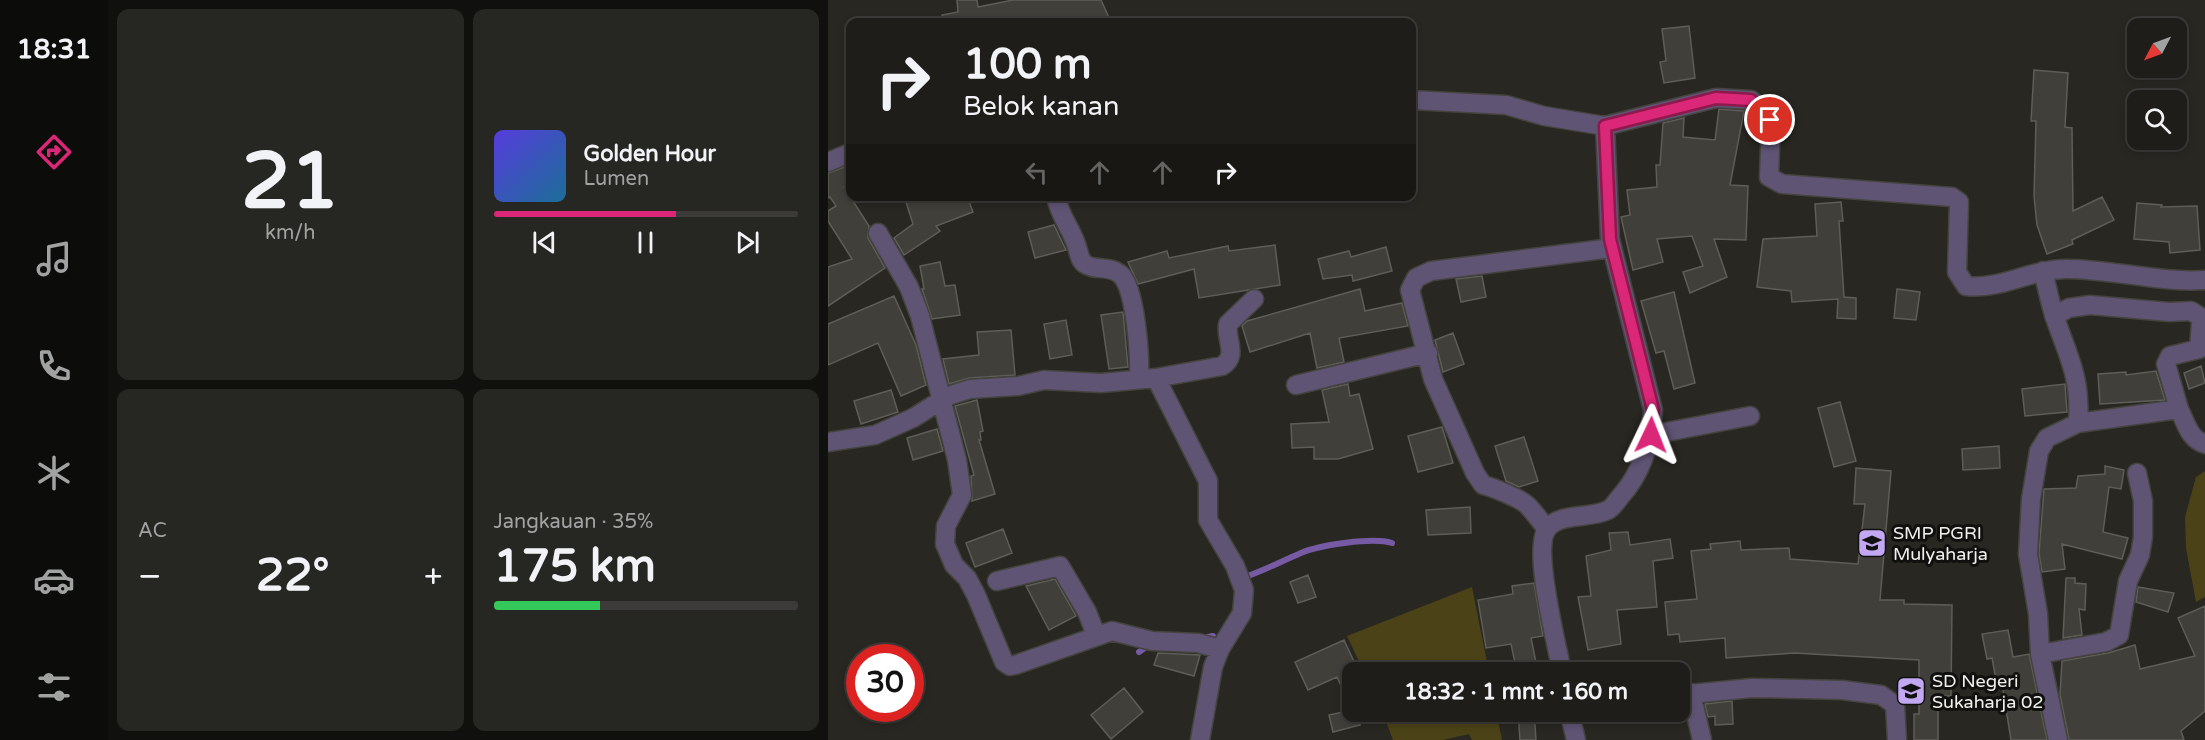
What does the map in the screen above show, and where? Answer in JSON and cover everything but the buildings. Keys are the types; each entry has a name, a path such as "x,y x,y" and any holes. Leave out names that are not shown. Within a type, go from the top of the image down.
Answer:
{"street":[{"path":"1416,100 1506,105 1544,116 1605,126 1716,98 1751,100 1770,120 1769,177 1782,184 1952,197 1959,202 1957,272 1966,286 2004,284 2043,271 2065,269 2108,270 2186,281 2205,280"},
{"path":"1560,662 1541,549 1547,529 1559,521 1609,510 1629,488 1640,469 1651,435 1653,410 1612,248 1605,126"},
{"path":"828,162 846,155"},
{"path":"1057,201 1059,212 1073,231 1082,262 1087,266 1114,270 1125,280 1140,360 1147,378 1208,481 1207,509 1211,529 1242,579 1244,601 1242,613 1220,649 1213,667 1200,740"},
{"path":"878,233 909,287 920,316 962,490 958,506 946,526 945,544 954,564 967,578 976,595 1004,662 1010,666 1016,665 1112,631 1152,641 1198,644 1220,649"},
{"path":"1547,529 1526,503 1506,495 1497,487 1483,485 1458,439 1434,379 1410,290 1416,278 1431,271 1612,248"},
{"path":"2043,271 2054,316 2076,373 2078,423"},
{"path":"828,442 875,435 913,418 942,400 970,389 1018,386 1044,380 1101,383 1225,365 1231,354 1228,324 1254,298"},
{"path":"2054,316 2069,308 2090,305 2141,311 2191,311 2196,314 2201,322 2200,348 2193,353 2170,356 2166,364 2179,409 2190,433 2196,441 2205,444"},
{"path":"1296,385 1428,353"},
{"path":"2058,740 2040,654 2038,614 2028,554 2031,499 2039,451 2047,438 2078,423 2179,409"},
{"path":"1651,435 1750,416"},
{"path":"2040,654 2106,642 2119,635 2128,581 2140,555 2144,537 2143,501 2137,473"},
{"path":"997,581 1060,566 1087,612 1096,635"},
{"path":"1690,694 1752,688 1842,690 1881,694 1894,705 1897,740"},
{"path":"1690,708 1702,740"},
{"path":"1572,722 1576,740"}],"shaded area":[{"path":"2205,471 2205,597 2196,602 2186,548 2185,517 2196,477"},
{"path":"1472,587 1487,662 1359,662 1347,636"},
{"path":"1386,722 1498,722 1502,740 1472,740 1469,734 1443,740 1393,740"}],"waterway":[{"path":"1245,577 1320,547 1360,541 1392,543"},
{"path":"1202,638 1213,636"},
{"path":"1139,652 1150,644"}],"place":[{"name":"SMP PGRI Mulyaharja","path":"1872,543"},
{"name":"SD Negeri Sukaharja 02","path":"1911,691"}],"route":[{"path":"1651,435 1653,410 1645,371 1610,239 1605,126 1716,98 1751,100 1770,120"}]}
